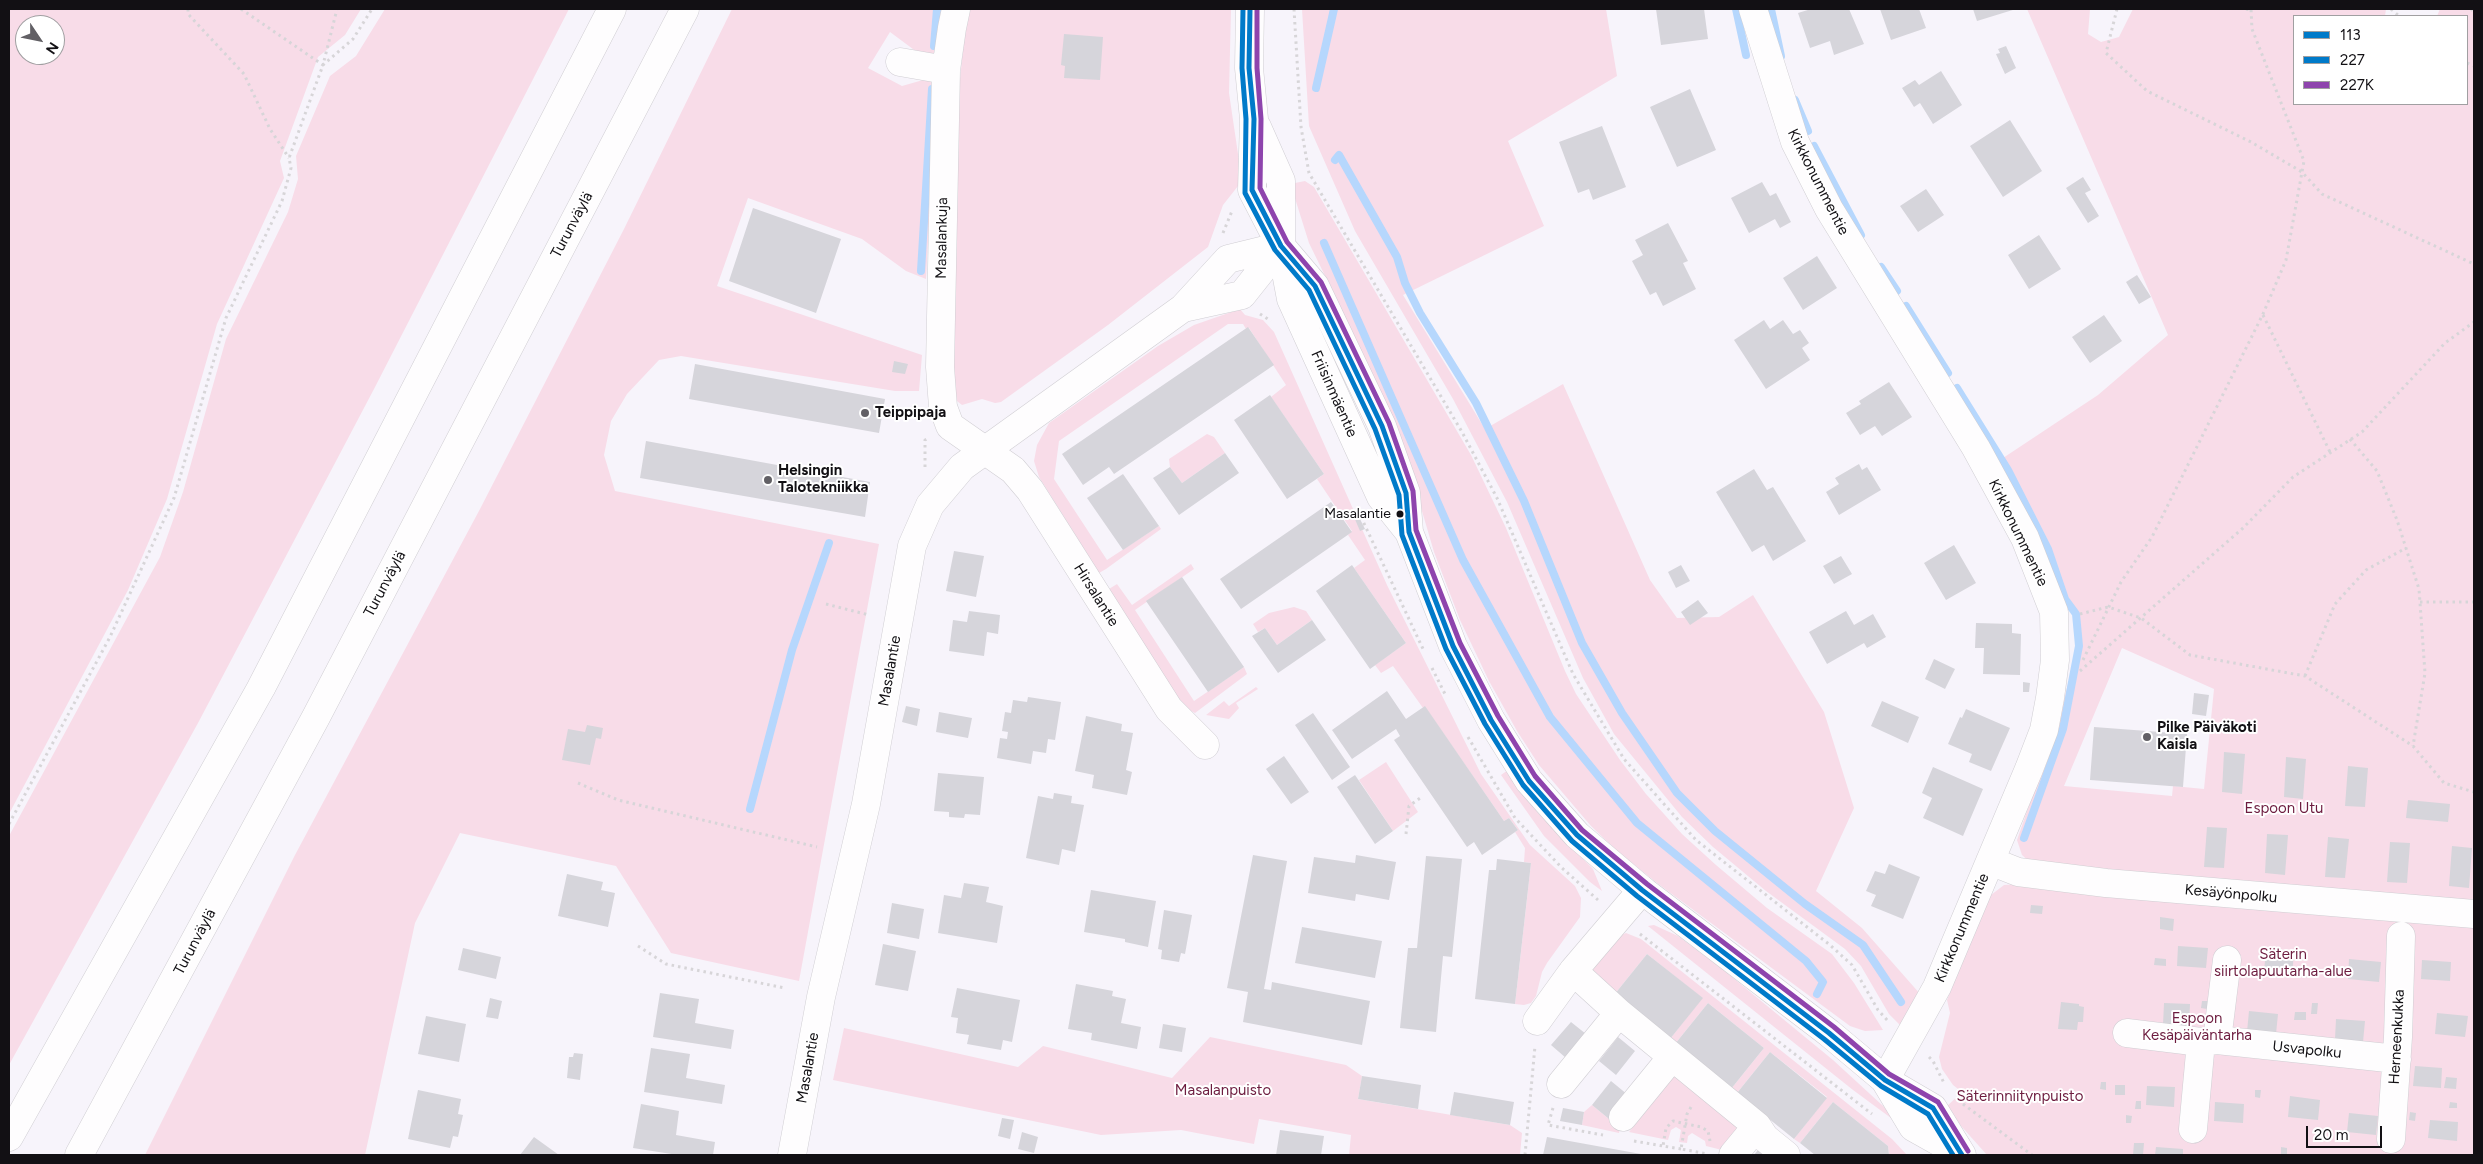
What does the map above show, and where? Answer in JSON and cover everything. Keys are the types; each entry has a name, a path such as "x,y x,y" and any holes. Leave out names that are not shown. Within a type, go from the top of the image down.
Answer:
{"main road":[{"path":"9,1137 261,688 612,9"},
{"name":"Turunväylä","path":"79,1155 316,717 685,9"},
{"name":"Masalankuja","path":"956,9 946,70 940,367 943,406 950,426 983,451"},
{"name":"Friisinmäentie","path":"1250,9 1248,68 1254,119 1252,190 1281,246 1315,286 1382,426 1406,493 1409,532 1453,646 1491,720 1529,781 1577,835 1642,890 1829,1033 1885,1080 1933,1108 1962,1155"},
{"name":"Kirkkonummentie","path":"1753,9 1795,142 1829,209 1976,448 2024,538 2054,612 2055,660 2044,730 1937,988 1885,1080"},
{"path":"900,62 946,70"},
{"name":"Masalantie","path":"792,1155 821,997 866,804 912,546 930,505 946,483 962,466 1183,308 1242,295 1281,246"},
{"name":"Hirsalantie","path":"983,451 1013,470 1030,490 1169,709 1205,744"},
{"name":"Kesäyönpolku","path":"1990,861 2018,872 2106,883 2474,914"},
{"path":"1537,1021 1573,971 1642,890"},
{"name":"Herneenkukka","path":"2390,1139 2397,1059 2401,936"},
{"path":"2193,1130 2209,1041 2227,960"},
{"path":"1573,971 1618,1013 1757,1126 1765,1138 1786,1155"},
{"path":"1560,1084 1618,1013"},
{"name":"Usvapolku","path":"2127,1033 2397,1059"},
{"path":"1618,1130 1672,1057"},
{"path":"1733,1155 1757,1126"}],"path":[{"path":"9,824 110,637 174,498 226,318 282,200 291,168 289,158 270,129 244,74 188,14 188,9"},
{"path":"241,9 323,65"},
{"path":"289,158 323,65 337,9"},
{"path":"323,65 354,39 372,9"},
{"path":"1294,9 1301,127 1309,173 1462,432 1497,498 1573,674 1624,759 1696,840 1830,945 1852,965 1878,1010 1933,1061 1944,1085"},
{"path":"2117,9 2106,53 2147,91 2252,142 2302,172 2322,194 2474,264"},
{"path":"2246,9 2251,9 2252,29 2304,161 2286,260 2263,314 2152,537 2121,582 2075,676 2243,528 2293,477 2362,432 2445,344 2474,322"},
{"path":"2471,9 2474,12"},
{"path":"2263,314 2330,452"},
{"path":"2350,439 2377,471 2419,588 2425,673 2414,746"},
{"path":"2305,676 2335,604 2366,570 2406,548"},
{"path":"2420,602 2474,602"},
{"path":"826,604 869,615"},
{"path":"2054,612 2076,614 2108,608 2141,618 2190,655 2305,676 2414,746 2444,783 2474,792"},
{"path":"578,783 618,800 817,847"},
{"path":"1406,834 1408,806 1422,796"},
{"path":"638,946 666,964 785,988"},
{"path":"1681,1149 1687,1114 1703,1082"},
{"path":"1560,1084 1548,1125 1618,1130 1663,1146 1713,1155"},
{"path":"1956,1098 2032,1155"},
{"path":"1663,1146 1670,1122 1686,1123 1708,1131 1710,1139 1706,1154"}],"green space":[{"path":"9,9 361,9 345,35 318,57 280,161 284,178 217,324 167,499 128,590 9,814"},
{"path":"385,9 569,9 374,389 198,723 9,1065 9,836 160,557 183,492 226,339 288,212 298,179 296,156 330,76 356,56"},
{"path":"732,9 941,9 938,60 925,58 890,32 868,68 902,86 937,76 926,279 906,271 862,239 748,198 717,286 922,355 919,391 895,391 681,356 659,360 627,394 611,421 604,455 615,491 879,544 799,981 671,953 616,866 460,833 415,923 365,1155 145,1155 295,855 480,509 624,229"},
{"path":"967,9 1231,9 1229,93 1242,181 1223,205 1208,247 1108,325 1001,402 995,403 982,399 962,405 957,401 951,380 954,139"},
{"path":"1302,9 1606,9 1617,76 1508,141 1544,226 1403,295 1485,429 1563,384 1650,580 1677,618 1719,617 1753,595 1824,712 1854,808 1816,891 1862,928 1921,995 1900,1025 1889,1014 1861,966 1845,949 1766,891 1713,847 1682,817 1614,734 1583,678 1507,502 1453,399 1355,231 1309,126"},
{"path":"2027,9 2090,9 2088,34 2101,42 2119,37 2133,9 2386,9 2385,15 2293,15 2293,105 2468,105 2468,15 2437,15 2440,9 2474,9 2474,1155 1987,1155 1945,1108 1962,1092 1953,1085 1942,1069 1939,1057 1950,1013 1947,1000 1983,909 1991,895 2004,885 2020,884 2037,869 2022,855 2017,840 2060,716 2076,652 2074,615 2063,597 2056,570 2000,460 2098,395 2168,335","holes":["2122,648 2214,689 2204,789 2173,786 2172,796 2064,786"]},
{"path":"1305,181 1314,187 1471,455 1506,528 1576,694 1620,760 1646,794 1682,834 1767,908 1832,954 1854,983 1883,1030 1865,1031 1850,1026 1657,883 1617,851 1591,826 1539,765 1517,731 1489,681 1460,620 1434,552 1417,494 1330,286 1309,243 1293,192 1295,183"},
{"path":"1240,309 1245,315 1263,320 1274,332 1387,585 1481,774 1530,845 1575,886 1581,898 1580,917 1547,963 1542,972 1536,996 1531,1003 1524,1005 1515,1004 1531,863 1524,862 1525,848 1515,832 1518,830 1509,818 1504,821 1425,707 1423,708 1393,666 1381,673 1375,665 1406,643 1354,568 1365,560 1348,535 1352,531 1317,479 1324,474 1271,397 1286,385 1249,328 1246,329 1243,324 1228,324 1059,441 1054,479 1107,560 1159,526 1161,529 1106,569 1099,573 1039,477 1034,461 1037,445 1049,423 1158,346 1194,325"},
{"path":"1207,434 1214,437 1225,453 1182,483 1170,467 1169,459"},
{"path":"1191,564 1194,569 1135,610 1194,701 1244,667 1247,674 1195,713 1180,705 1109,589 1117,584 1132,605"},
{"path":"1294,607 1306,611 1312,620 1277,645 1265,628 1258,632 1253,624 1269,613"},
{"path":"1256,687 1258,689 1236,703 1239,708 1229,719 1206,715 1224,701 1229,706"},
{"path":"1386,762 1418,812 1393,831 1359,780"},
{"path":"1508,770 1538,813 1593,869 1602,891 1590,882 1544,836 1501,775"},
{"path":"1654,925 1678,936 1721,968 1833,1060 1894,1116 1891,1118 1853,1090 1648,926"},
{"path":"1626,933 1641,939 1892,1139 1907,1155 1889,1155 1888,1146 1833,1102 1800,1143 1794,1139 1827,1097 1770,1052 1737,1093 1731,1089 1764,1048 1708,1003 1675,1044 1670,1039 1702,998 1647,954 1614,995 1588,975 1621,935"},
{"name":"Masalanpuisto","path":"844,1028 1018,1067 1043,1046 1172,1078 1210,1037 1346,1065 1362,1076 1358,1099 1510,1125 1522,1133 1520,1155 1349,1155 1351,1135 1259,1119 1254,1144 1181,1130 1101,1135 833,1080"},
{"path":"1680,1069 1741,1125 1722,1150 1706,1146 1705,1141 1692,1133 1688,1136 1687,1143 1679,1142 1681,1130 1676,1127 1671,1130 1668,1140 1629,1132"},
{"path":"1592,1105 1620,1128 1619,1133 1582,1125 1584,1112"}],"building":[{"path":"1656,9 1704,9 1708,39 1661,45"},
{"path":"1811,9 1849,9 1864,44 1834,55 1830,41 1810,48 1798,13"},
{"path":"1880,9 1919,9 1926,28 1891,40"},
{"path":"1973,9 2016,9 1977,21"},
{"path":"1064,34 1103,37 1100,80 1064,78 1065,66 1061,65"},
{"path":"2006,46 2016,68 2005,74 1996,54 2000,53 1998,49"},
{"path":"1941,71 1962,105 1933,124 1920,103 1914,107 1902,88 1915,80 1919,85"},
{"path":"1690,89 1716,150 1677,167 1650,107"},
{"path":"2010,120 2042,171 2003,197 1970,146"},
{"path":"1602,126 1626,187 1593,200 1589,189 1578,193 1559,142"},
{"path":"2083,177 2091,190 2085,193 2099,216 2088,223 2066,188"},
{"path":"1762,182 1770,196 1776,193 1791,222 1780,228 1775,219 1749,233 1731,198"},
{"path":"1926,189 1944,215 1918,232 1900,206"},
{"path":"753,208 841,239 816,313 729,281"},
{"path":"1668,223 1688,261 1683,263 1696,289 1663,306 1656,292 1650,295 1632,261 1643,255 1635,240"},
{"path":"2039,235 2061,269 2029,289 2008,255"},
{"path":"1817,256 1837,288 1803,310 1783,278"},
{"path":"2137,275 2151,297 2139,304 2126,282"},
{"path":"2104,315 2122,341 2090,363 2072,337"},
{"path":"1764,320 1770,329 1783,320 1793,334 1800,330 1809,343 1802,348 1810,360 1766,389 1734,340"},
{"path":"1248,327 1274,365 1114,474 1109,467 1083,485 1062,454"},
{"path":"894,361 908,364 905,374 892,372"},
{"path":"695,364 885,399 879,433 689,399"},
{"path":"1889,382 1912,417 1882,436 1875,426 1860,435 1846,413 1861,404 1859,401"},
{"path":"1270,395 1324,474 1287,499 1234,420"},
{"path":"646,441 870,482 865,517 640,478"},
{"path":"1225,453 1239,473 1179,515 1153,478 1170,467 1182,483"},
{"path":"1859,464 1862,470 1867,467 1881,490 1839,515 1826,492 1839,484 1835,478"},
{"path":"1754,469 1767,490 1773,487 1806,541 1773,561 1764,545 1752,552 1716,492"},
{"path":"1123,474 1159,526 1123,550 1087,498"},
{"path":"1331,502 1352,532 1241,609 1220,579"},
{"path":"1358,515 1365,529 1360,531 1354,517"},
{"path":"1954,545 1976,583 1946,600 1924,563"},
{"path":"954,551 984,556 976,597 946,591"},
{"path":"1841,556 1852,574 1834,584 1823,566"},
{"path":"1352,565 1406,643 1370,669 1316,591"},
{"path":"1681,565 1690,581 1676,588 1668,572"},
{"path":"1182,577 1244,667 1208,692 1146,601"},
{"path":"1698,600 1708,613 1690,625 1681,612"},
{"path":"969,611 1000,615 998,634 987,632 984,656 949,651 953,620 967,622"},
{"path":"1846,611 1854,625 1873,614 1886,637 1867,648 1864,643 1827,664 1809,632"},
{"path":"1312,620 1326,640 1278,673 1252,636 1265,628 1277,645"},
{"path":"1976,623 2012,624 2012,633 2021,634 2020,675 1983,674 1984,648 1975,648"},
{"path":"1934,659 1955,669 1945,689 1925,679"},
{"path":"2023,682 2030,683 2029,692 2023,692"},
{"path":"1387,691 1406,719 1425,706 1504,821 1509,818 1518,830 1482,855 1474,842 1467,847 1394,740 1400,736 1396,729 1352,759 1332,730"},
{"path":"2194,693 2209,695 2206,716 2192,714"},
{"path":"1028,697 1061,702 1055,740 1048,739 1046,753 1033,751 1031,764 997,758 1000,738 1007,739 1008,732 1002,731 1005,712 1011,713 1013,700 1027,702"},
{"path":"1882,701 1919,717 1908,743 1871,726"},
{"path":"906,706 920,709 917,726 902,722"},
{"path":"1966,709 2010,728 1991,771 1969,762 1972,754 1948,744 1960,717 1962,718"},
{"path":"939,712 972,718 968,738 936,732"},
{"path":"1313,713 1350,767 1332,780 1295,725"},
{"path":"1086,716 1122,724 1121,731 1133,733 1126,770 1132,772 1127,795 1092,788 1094,775 1075,771"},
{"path":"587,725 603,728 601,739 596,738 590,765 562,760 568,729 585,732"},
{"path":"2094,727 2187,734 2183,787 2090,780"},
{"path":"2224,752 2245,754 2242,794 2222,792"},
{"path":"1284,756 1309,792 1291,804 1266,769"},
{"path":"2286,757 2306,759 2303,799 2284,797"},
{"path":"2348,766 2368,768 2365,807 2345,806"},
{"path":"1933,767 1983,789 1963,836 1923,818 1932,798 1922,793"},
{"path":"938,773 984,777 980,815 965,814 964,818 949,817 949,812 934,811"},
{"path":"1355,775 1393,831 1375,844 1337,787"},
{"path":"1054,793 1072,796 1071,803 1084,805 1075,852 1062,849 1059,865 1026,858 1038,796 1053,799"},
{"path":"2408,800 2450,804 2448,822 2406,818"},
{"path":"2207,827 2227,828 2224,868 2204,867"},
{"path":"2267,834 2288,835 2285,875 2265,873"},
{"path":"2328,837 2349,839 2345,878 2325,877"},
{"path":"2390,842 2410,843 2407,883 2387,882"},
{"path":"2452,846 2472,848 2469,888 2449,886"},
{"path":"1253,855 1287,861 1264,989 1271,990 1272,982 1370,1001 1362,1045 1243,1022 1248,992 1227,988"},
{"path":"1356,855 1396,862 1389,900 1356,894 1355,901 1308,893 1314,857 1355,863"},
{"path":"1426,856 1462,859 1452,957 1443,956 1436,1032 1400,1028 1408,948 1417,948"},
{"path":"1497,859 1531,863 1515,1004 1475,999 1489,870 1496,870"},
{"path":"1889,864 1920,877 1903,919 1871,906 1876,895 1866,891 1875,871 1885,874"},
{"path":"567,874 603,882 601,890 615,893 608,927 558,916"},
{"path":"964,883 989,887 986,902 1003,906 997,943 938,933 944,895 961,898"},
{"path":"1091,890 1156,901 1148,947 1125,942 1125,939 1084,932"},
{"path":"892,903 924,909 919,939 887,933"},
{"path":"2031,905 2043,906 2042,914 2030,913"},
{"path":"1164,910 1192,915 1185,954 1181,953 1179,962 1161,959 1162,950 1158,949"},
{"path":"2160,917 2174,919 2173,931 2160,929"},
{"path":"1302,927 1382,941 1375,978 1295,963"},
{"path":"883,944 916,951 908,991 875,985"},
{"path":"2178,946 2208,948 2206,968 2177,966"},
{"path":"463,948 501,957 496,979 458,970"},
{"path":"2266,951 2294,954 2292,974 2264,971"},
{"path":"1647,954 1703,998 1670,1039 1614,995"},
{"path":"2155,958 2166,959 2166,966 2154,965"},
{"path":"2349,959 2381,962 2379,982 2348,979"},
{"path":"2422,960 2451,962 2450,981 2421,979"},
{"path":"1076,984 1113,991 1112,996 1126,999 1121,1023 1141,1027 1137,1049 1091,1040 1092,1033 1068,1029"},
{"path":"957,988 1020,1000 1012,1042 1003,1040 1001,1050 967,1044 969,1035 956,1033 958,1018 951,1017"},
{"path":"660,993 699,999 695,1023 734,1030 731,1049 653,1037"},
{"path":"490,998 502,1001 498,1019 486,1017"},
{"path":"2202,1001 2208,1001 2207,1009 2201,1008"},
{"path":"2061,1002 2079,1004 2079,1006 2084,1007 2083,1022 2078,1022 2077,1030 2058,1029"},
{"path":"1708,1003 1764,1048 1731,1089 1675,1044"},
{"path":"2164,1003 2190,1004 2189,1026 2163,1025"},
{"path":"2312,1003 2318,1003 2317,1014 2311,1014"},
{"path":"2249,1011 2278,1014 2276,1034 2247,1032"},
{"path":"2295,1012 2306,1012 2306,1020 2294,1020"},
{"path":"2437,1013 2468,1016 2465,1037 2435,1034"},
{"path":"426,1016 466,1024 459,1062 418,1054"},
{"path":"2336,1019 2365,1021 2363,1042 2335,1039"},
{"path":"1571,1022 1586,1034 1566,1058 1551,1045"},
{"path":"1163,1024 1186,1028 1182,1052 1159,1048"},
{"path":"1618,1037 1635,1051 1616,1075 1599,1061"},
{"path":"651,1048 690,1054 686,1078 725,1085 722,1104 644,1092"},
{"path":"1770,1052 1827,1098 1794,1139 1737,1093"},
{"path":"574,1053 583,1054 580,1080 567,1078 569,1057 573,1057"},
{"path":"2415,1066 2442,1068 2441,1088 2413,1086"},
{"path":"1362,1076 1421,1085 1418,1109 1358,1099"},
{"path":"2446,1077 2457,1078 2456,1089 2444,1088"},
{"path":"1611,1081 1628,1095 1609,1119 1592,1105"},
{"path":"2101,1082 2106,1082 2106,1090 2100,1089"},
{"path":"2115,1085 2125,1085 2125,1095 2115,1095"},
{"path":"2147,1086 2175,1087 2174,1107 2146,1105"},
{"path":"418,1090 461,1099 458,1114 463,1115 458,1137 453,1136 450,1148 408,1139"},
{"path":"2255,1090 2261,1090 2260,1098 2255,1097"},
{"path":"1454,1092 1514,1102 1510,1125 1450,1115"},
{"path":"2290,1096 2320,1100 2318,1120 2288,1117"},
{"path":"2136,1101 2141,1101 2141,1109 2135,1109"},
{"path":"1833,1102 1888,1146 1889,1155 1815,1155 1800,1143"},
{"path":"2215,1102 2244,1104 2243,1123 2214,1121"},
{"path":"2450,1102 2457,1103 2457,1108 2449,1108"},
{"path":"641,1104 679,1111 676,1135 715,1142 713,1155 678,1155 633,1148"},
{"path":"1563,1108 1584,1112 1582,1125 1560,1121"},
{"path":"2410,1112 2416,1113 2415,1121 2409,1120"},
{"path":"2349,1113 2378,1116 2376,1135 2347,1132"},
{"path":"2126,1115 2132,1116 2131,1123 2126,1123"},
{"path":"1002,1118 1014,1120 1010,1139 998,1136"},
{"path":"2430,1120 2458,1122 2457,1141 2428,1138"},
{"path":"1280,1130 1324,1136 1321,1155 1276,1155"},
{"path":"1022,1132 1038,1137 1034,1153 1018,1149"},
{"path":"534,1137 559,1155 520,1155"},
{"path":"1547,1137 1641,1154 1641,1155 1543,1155"},
{"path":"2134,1143 2144,1143 2143,1155 2133,1155"},
{"path":"1762,1145 1775,1155 1754,1155"},
{"path":"2156,1147 2183,1149 2183,1155 2155,1155"},
{"path":"2281,1147 2287,1148 2287,1155 2281,1155"}],"waterway":[{"path":"934,46 937,9"},
{"path":"1316,88 1334,9"},
{"path":"1736,9 1746,55"},
{"path":"1771,9 1781,56"},
{"path":"921,271 932,89"},
{"path":"1795,100 1808,131"},
{"path":"1814,146 1861,235"},
{"path":"1335,160 1339,155 1397,257 1405,283 1420,313 1476,403 1524,501 1582,643 1622,713 1677,793 1715,831 1805,904 1863,945 1901,1002"},
{"path":"1324,243 1463,560 1550,717 1637,823 1806,961 1823,982 1817,994"},
{"path":"1881,267 1897,291"},
{"path":"1906,306 1948,373"},
{"path":"1957,388 2008,470 2048,549 2065,599 2076,614 2079,646 2063,729 2024,838"},
{"path":"750,809 792,650 829,543"}],"transit line":[{"name":"227","path":"1243,9 1242,68 1246,119 1245,193 1275,250 1309,290 1375,429 1399,495 1402,535 1446,649 1485,724 1523,785 1572,841 1637,896 1824,1039 1881,1086 1928,1114 1953,1155"},
{"name":"113","path":"1250,9 1249,68 1254,119 1252,190 1281,246 1315,286 1382,426 1406,493 1409,532 1453,646 1491,720 1529,781 1577,835 1642,890 1829,1033 1885,1080 1933,1108 1962,1155"},
{"name":"227K","path":"1257,9 1257,68 1261,119 1260,188 1287,242 1321,282 1389,423 1413,491 1416,530 1460,643 1498,716 1535,776 1582,830 1647,884 1834,1027 1889,1074 1938,1102 1968,1151"}],"place":[{"name":"Teippipaja","path":"865,413"},
{"name":"Helsingin Talotekniikka","path":"768,480"},
{"name":"Masalantie","path":"1400,514"},
{"name":"Pilke Päiväkoti Kaisla","path":"2147,737"}],"park label":[{"name":"Espoon Utu","path":"2284,809"},
{"name":"Säterin siirtolapuutarha-alue","path":"2283,964"},
{"name":"Espoon Kesäpäiväntarha","path":"2197,1028"},
{"name":"Säterinniitynpuisto","path":"2020,1097"}]}
